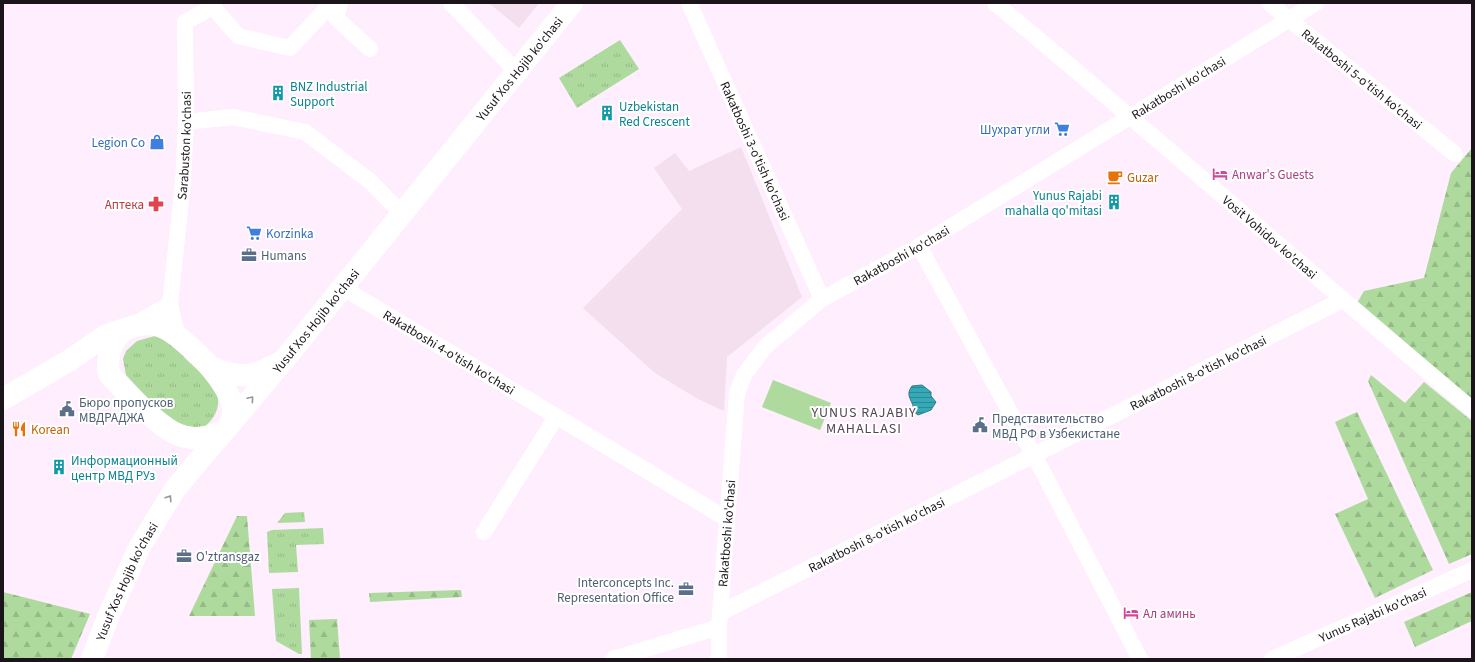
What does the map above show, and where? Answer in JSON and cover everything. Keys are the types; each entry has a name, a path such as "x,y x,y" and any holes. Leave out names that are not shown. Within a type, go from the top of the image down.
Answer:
{"main road":[{"name":"Yusuf Xos Hojib ko'chasi","path":"92,659 118,594 148,530 175,489 343,288 572,3"},
{"path":"3,399 70,360 105,336 130,327 149,324 161,325 177,335 211,367 225,386 231,400 232,413 226,429 210,436 197,438 188,438 175,433 126,392 109,374 92,361 81,358 70,360"},
{"path":"109,374 108,355 121,334 130,327"},
{"path":"211,367 234,375 249,376 284,360"}],"street":[{"path":"214,5 238,36 290,48 332,3"},
{"path":"340,3 336,18 370,48"},
{"path":"452,3 517,72"},
{"name":"Rakatboshi 3-o'tish ko'chasi","path":"689,3 822,299"},
{"name":"Rakatboshi 5-o'tish ko'chasi","path":"1269,3 1455,154"},
{"name":"Rakatboshi ko'chasi","path":"719,659 720,620 737,393 740,383 754,359 765,347 822,299 919,246 1316,3"},
{"name":"Vosit Vohidov ko'chasi","path":"997,4 1131,117 1342,300 1472,409"},
{"name":"Sarabuston ko'chasi","path":"177,335 170,304 183,182 186,122 185,22 214,5"},
{"path":"186,122 233,117 306,132 370,182 402,214"},
{"path":"919,246 1032,455 1137,658"},
{"name":"Rakatboshi 4-o'tish ko'chasi","path":"343,288 727,519"},
{"name":"Rakatboshi 8-o'tish ko'chasi","path":"613,659 720,620 1032,455 1342,300"},
{"path":"130,327 170,304"},
{"path":"484,532 556,416"},
{"name":"Yunus Rajabi ko'chasi","path":"1272,659 1472,570"}],"shaded area":[{"path":"489,3 539,3 519,28"},
{"path":"741,147 802,297 727,357 724,411 698,399 655,373 583,308 682,209 654,168 675,153 689,171"}],"green space":[{"path":"620,40 639,69 577,108 559,78"},
{"path":"1472,148 1472,402 1356,305 1364,291 1424,278 1451,173"},
{"path":"155,336 174,346 206,377 215,389 218,407 212,419 203,428 180,427 154,405 126,375 123,359 126,351 137,341"},
{"path":"1371,375 1405,403 1424,382 1472,421 1472,554 1449,564 1368,381"},
{"path":"773,380 831,403 820,430 762,407"},
{"path":"1357,412 1433,570 1375,598 1335,514 1368,499 1335,422"},
{"path":"304,512 305,522 277,523 285,513"},
{"path":"237,516 247,516 255,616 189,616"},
{"path":"323,528 324,544 296,545 298,572 269,573 267,532 272,530"},
{"path":"299,588 302,654 299,654 276,641 272,589"},
{"path":"461,590 462,597 370,602 369,593"},
{"path":"3,592 90,614 71,659 3,659"},
{"path":"1472,592 1472,621 1415,647 1404,622"},
{"path":"337,619 340,659 311,659 309,620"}],"water":[{"path":"922,385 931,392 931,396 936,402 931,410 918,415 914,412 909,393 912,386"}],"place":[{"name":"BNZ Industrial Support","path":"278,93"},
{"name":"Uzbekistan Red Crescent","path":"607,113"},
{"name":"Шухрат угли","path":"1062,129"},
{"name":"Legion Co","path":"157,142"},
{"name":"Anwar's Guests","path":"1220,174"},
{"name":"Guzar","path":"1115,177"},
{"name":"Yunus Rajabi mahalla qo'mitasi","path":"1114,202"},
{"name":"Аптека","path":"156,204"},
{"name":"Korzinka","path":"254,233"},
{"name":"Humans","path":"249,255"},
{"name":"Бюро пропусков МВДРАДЖА","path":"67,409"},
{"name":"Представительство МВД РФ в Узбекистане","path":"980,425"},
{"name":"Korean","path":"19,429"},
{"name":"Информационный центр МВД РУз","path":"59,467"},
{"name":"O'ztransgaz","path":"184,556"},
{"name":"Interconcepts Inc. Representation Office","path":"686,589"},
{"name":"Ал аминь","path":"1131,613"}],"district":[{"name":"YUNUS RAJABIY MAHALLASI","path":"864,420"}]}
